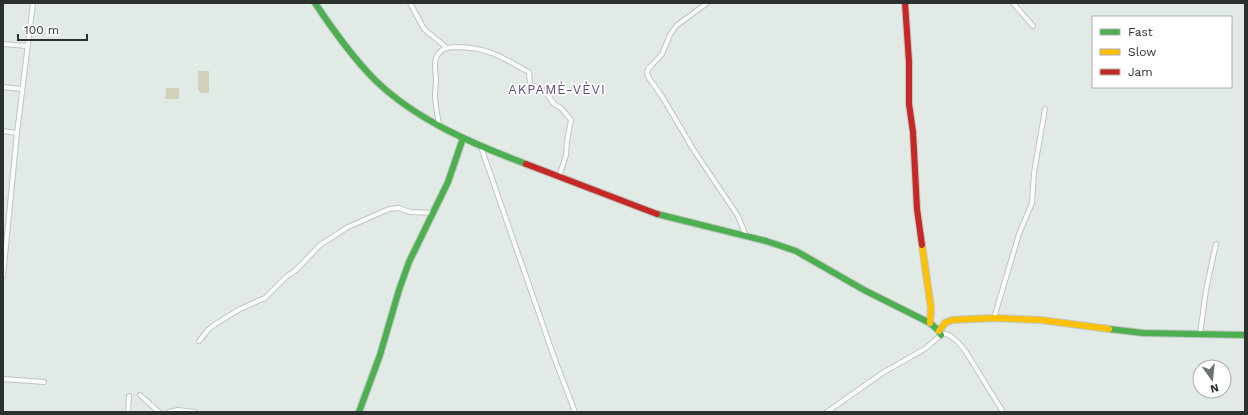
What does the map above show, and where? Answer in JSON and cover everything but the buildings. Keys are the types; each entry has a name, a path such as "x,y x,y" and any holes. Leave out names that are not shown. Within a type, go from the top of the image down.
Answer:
{"street":[{"path":"3,276 17,133 33,3"},
{"path":"315,3 344,44 376,81 395,96 439,125 481,147 660,215 766,241 796,251 864,290 930,323 940,333 949,335 962,347 1003,412"},
{"path":"410,3 424,29 447,48"},
{"path":"707,3 676,26 670,35 662,54 648,69 647,73 693,149 738,216 746,236"},
{"path":"905,3 909,62 909,104 913,132 917,209 932,308 930,323"},
{"path":"1013,3 1033,26"},
{"path":"3,44 27,46"},
{"path":"439,125 435,97 436,60 440,53 447,48 480,49 507,59 529,72 530,85 547,94 554,104 561,108 571,120 566,155 559,177"},
{"path":"3,87 22,89"},
{"path":"994,318 1019,234 1032,202 1034,173 1045,109"},
{"path":"3,131 17,133"},
{"path":"359,412 380,355 399,290 410,262 448,182 463,138"},
{"path":"481,147 554,357 575,412"},
{"path":"199,341 214,325 240,309 265,298 286,277 296,270 320,245 348,228 389,209 395,208 417,213 433,213"},
{"path":"3,216 8,217"},
{"path":"1200,334 1206,290 1216,244"},
{"path":"827,412 881,374 926,348 940,333 945,323 952,320 994,318 1041,320 1144,333 1245,335"},
{"path":"3,379 44,382"},
{"path":"140,395 159,412"},
{"path":"128,412 129,396"},
{"path":"169,412 178,410 195,412"}],"green space":[{"path":"198,71 209,71 209,93 201,93 198,90"},
{"path":"166,88 179,88 179,99 165,99"}],"traffic: fast":[{"path":"315,3 358,62 375,80 408,107 446,130 526,164"},
{"path":"359,412 380,355 399,290 409,262 448,182 463,138"},
{"path":"657,214 766,241 796,251 864,290 930,323 939,331 941,335"},
{"path":"1109,329 1143,333 1245,335"}],"traffic: slow":[{"path":"922,245 931,308 930,323"},
{"path":"939,331 945,323 952,320 994,318 1041,320 1109,329"}],"traffic: jam":[{"path":"905,3 909,62 909,104 913,132 917,209 922,245"},
{"path":"526,164 657,214"}],"district":[{"name":"AKPAMÈ-VÈVI","path":"557,89"}]}
